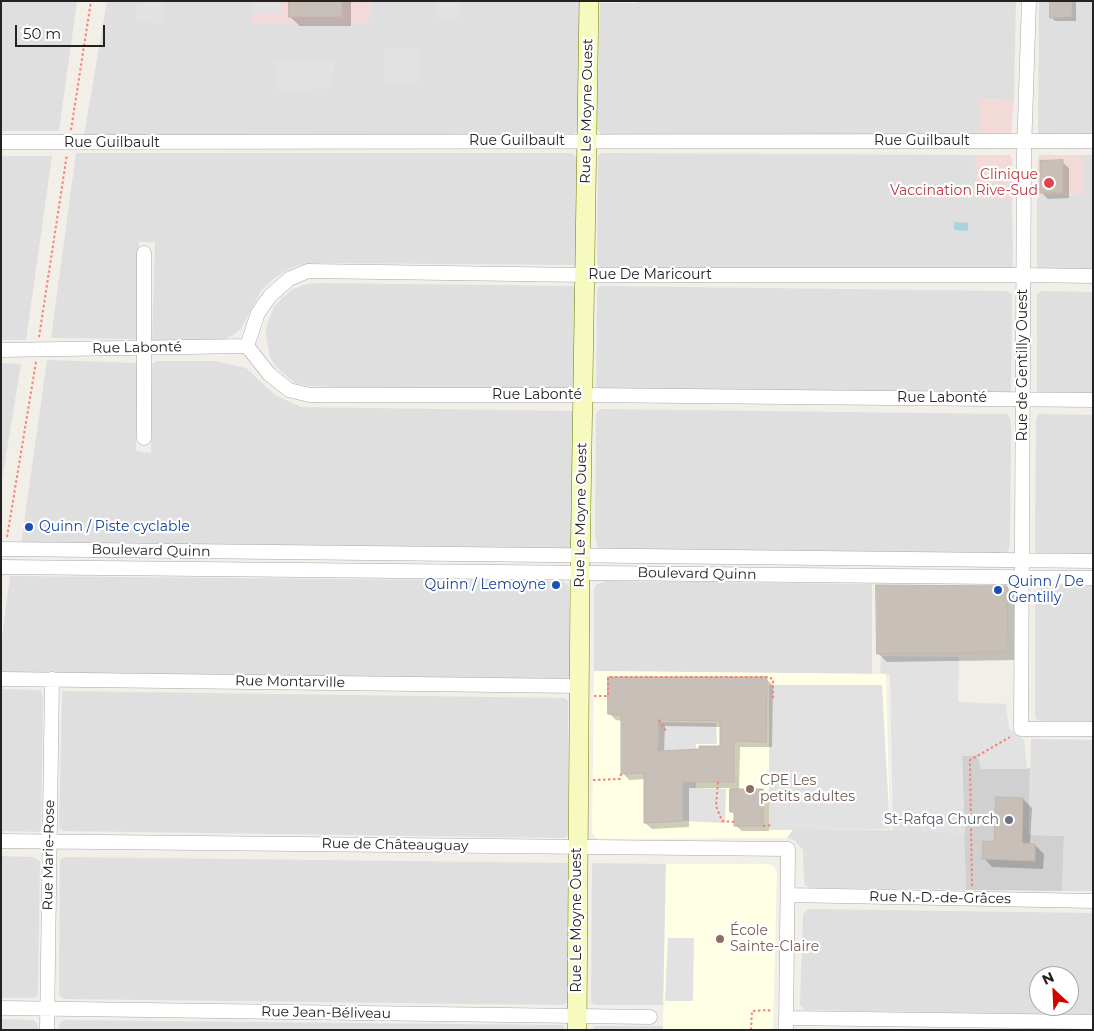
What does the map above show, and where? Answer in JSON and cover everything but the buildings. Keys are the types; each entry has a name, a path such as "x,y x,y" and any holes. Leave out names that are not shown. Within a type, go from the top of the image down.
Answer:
{"street":[{"name":"Rue Le Moyne Ouest","path":"577,1023 580,564 589,1"},
{"name":"Rue de Gentilly Ouest","path":"1021,729 1024,141 1028,1"},
{"name":"Rue Guilbault","path":"1,142 1093,141"},
{"path":"144,253 144,438"},
{"name":"Rue De Maricourt","path":"247,346 258,313 270,296 288,279 308,271 584,275 1093,276"},
{"name":"Rue Labonté","path":"1,350 247,346 269,374 289,390 309,395 583,395 1093,400"},
{"name":"Boulevard Quinn","path":"4,547 301,552 580,564 1093,578"},
{"path":"301,552 301,570"},
{"name":"Boulevard Quinn","path":"1,567 301,570 580,564 1093,561"},
{"name":"Rue Montarville","path":"1,679 579,686"},
{"name":"Rue Marie-Rose","path":"47,1030 52,680"},
{"path":"1021,729 1093,729"},
{"name":"Rue de Châteauguay","path":"1,841 788,849 788,895"},
{"path":"788,895 786,1024 1093,1022"},
{"name":"Rue N.-D.-de-Grâces","path":"788,895 1093,901"},
{"name":"Rue Jean-Béliveau","path":"1,1008 577,1023 650,1017"}],"path":[{"path":"71,130 91,1"},
{"path":"39,338 68,149"},
{"path":"4,547 36,356"},
{"path":"608,696 608,677 767,677 773,679 773,700"},
{"path":"659,720 666,731"},
{"path":"972,899 970,760 1021,729"},
{"path":"578,780 620,779 621,774"},
{"path":"718,782 716,806 722,821 734,822"},
{"path":"763,826 773,825"},
{"path":"750,1030 752,1011 768,1010 786,1024"}],"shaded area":[{"path":"1,1 77,1 59,131 1,131"},
{"path":"107,1 251,1 251,23 368,24 371,1 582,1 578,131 571,135 84,135"},
{"path":"138,1 166,1 163,24 135,21"},
{"path":"251,1 371,1 369,24 251,23"},
{"path":"252,1 282,1 281,13 252,13"},
{"path":"437,1 459,1 459,20 436,19"},
{"path":"637,1 1016,1 1014,100 979,99 979,136 601,134 597,129 600,3 637,3"},
{"path":"1039,1 1093,1 1093,136 1038,135"},
{"path":"419,48 420,82 385,83 384,49"},
{"path":"275,60 334,61 332,89 275,90"},
{"path":"979,99 1014,100 1011,136 979,136"},
{"path":"76,153 571,153 578,158 577,265 316,263 299,265 285,271 261,291 241,329 233,335 225,339 213,340 152,340 155,242 139,242 138,339 51,338"},
{"path":"599,154 975,155 975,198 1012,199 1013,266 1011,270 1005,273 600,267 597,263 598,157"},
{"path":"975,155 1010,155 1012,158 1012,199 975,198"},
{"path":"1040,155 1084,155 1083,194 1037,195 1038,157"},
{"path":"1084,155 1093,155 1093,273 1037,271 1037,195 1083,194"},
{"path":"1,156 52,156 26,340 1,340"},
{"path":"316,283 574,286 577,288 576,386 573,389 341,387 307,386 295,383 276,367 270,357 266,335 267,324 274,307 284,296 293,289"},
{"path":"598,287 1007,291 1012,295 1010,395 596,389 597,292"},
{"path":"1041,291 1093,292 1093,396 1037,393 1037,295"},
{"path":"47,360 138,363 136,451 151,453 152,364 157,361 215,361 246,368 275,395 301,407 575,411 573,548 567,551 21,545"},
{"path":"1,363 21,364 1,486"},
{"path":"600,409 1007,414 1011,421 1010,546 1007,552 1002,554 598,549 595,535 596,414"},
{"path":"1039,414 1093,415 1093,556 1037,554 1035,552 1036,419"},
{"path":"10,576 561,581 569,587 569,676 564,680 1,673 1,645"},
{"path":"605,581 872,584 872,674 594,671 594,589 596,585"},
{"path":"1041,586 1093,586 1093,721 1046,721 1037,720 1035,717 1035,591"},
{"path":"881,656 959,657 958,702 1006,704 1009,728 1024,740 1027,769 981,769 977,755 962,756 965,834 893,830 890,675 880,673"},
{"path":"594,671 886,674 890,829 793,829 787,838 598,839 592,831"},
{"path":"769,685 882,685 890,829 769,830"},
{"path":"1,689 41,690 43,699 41,829 39,832 1,831"},
{"path":"62,691 564,698 568,701 567,837 63,831 59,827"},
{"path":"659,720 661,722 716,723 717,744 696,744 696,788 726,789 725,823 683,821 683,750 658,751"},
{"path":"1031,739 1093,740 1093,891 1062,891 1064,836 1029,835"},
{"path":"977,755 1026,769 1030,768 1029,835 1064,836 1062,891 966,890 962,756"},
{"path":"793,829 965,831 966,890 810,888 805,885 804,881 803,850 795,841 787,838"},
{"path":"1,856 33,857 40,861 38,994 37,997 33,998 1,998"},
{"path":"62,858 567,863 567,1002 563,1005 64,999 59,994 60,861"},
{"path":"593,863 666,864 663,1005 594,1005 591,1002"},
{"name":"École Sainte-Claire","path":"666,864 769,864 774,867 777,872 773,1030 663,1030"},
{"path":"810,909 1093,913 1093,1015 1079,1015 1079,966 1029,966 1029,1014 804,1010 800,1004 803,914"},
{"path":"668,938 694,938 693,1001 665,1001"},
{"path":"1,1019 34,1020 38,1025 38,1030 1,1030"},
{"path":"64,1020 563,1025 565,1030 59,1030 59,1024"},
{"path":"595,1026 663,1026 663,1030 592,1030"}],"water":[{"path":"954,222 968,223 968,231 954,230"}],"place":[{"name":"Clinique Vaccination Rive-Sud","path":"1049,183"},
{"name":"Quinn / Piste cyclable","path":"29,527"},
{"name":"Quinn / Lemoyne","path":"556,585"},
{"name":"Quinn / De Gentilly","path":"998,590"},
{"name":"CPE Les petits adultes","path":"750,789"},
{"name":"St-Rafqa Church","path":"1009,820"},
{"name":"École Sainte-Claire","path":"720,939"}]}
